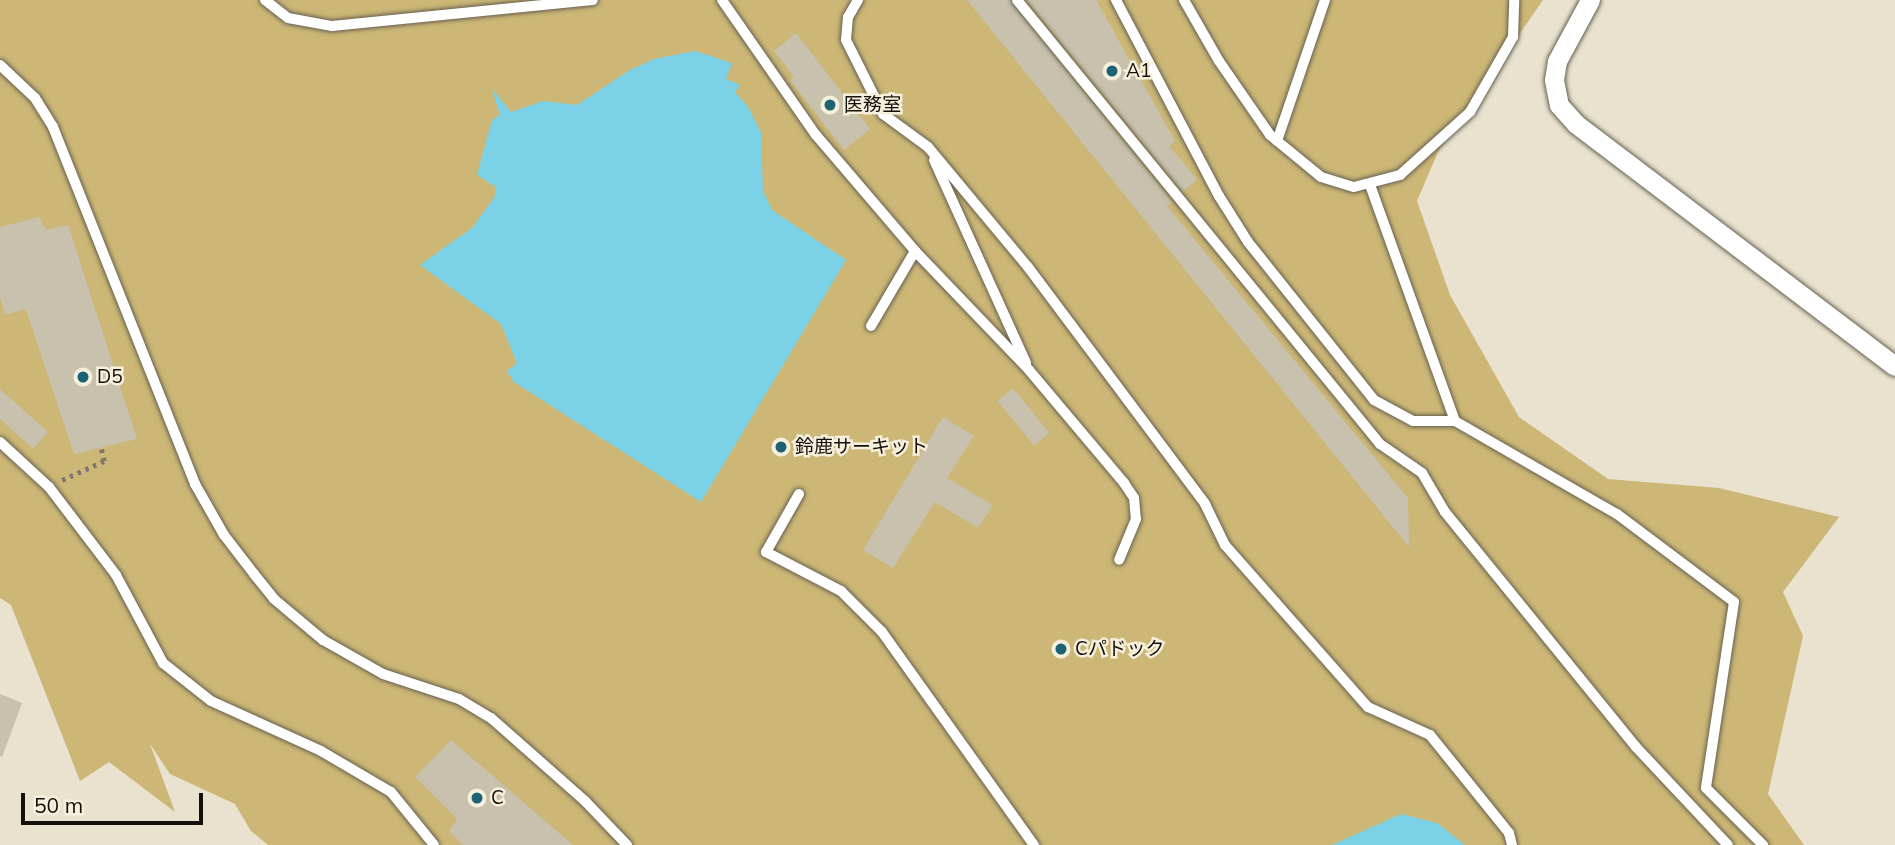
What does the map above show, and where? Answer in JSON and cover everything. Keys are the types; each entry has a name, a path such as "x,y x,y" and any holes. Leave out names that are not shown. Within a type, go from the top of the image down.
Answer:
{"street":[{"path":"1590,0 1557,61 1554,80 1559,105 1576,124 1895,366"}],"lane":[{"path":"265,0 288,18 332,26 593,0"},
{"path":"722,0 796,109 915,251 1029,370 1134,498 1136,519 1119,560"},
{"path":"859,0 848,17 846,40 859,72 883,114 928,147 1028,267 1205,504 1225,545 1368,708 1430,735 1509,833 1512,845"},
{"path":"1017,0 1380,444 1422,473 1446,512 1636,747 1728,845"},
{"path":"1116,0 1219,196 1248,242 1374,400 1412,421 1455,421 1617,513 1734,602 1706,788 1763,845"},
{"path":"1185,0 1219,61 1277,141 1301,164 1334,184 1370,186 1400,175 1470,111 1513,37 1514,0"},
{"path":"1277,141 1325,0"},
{"path":"0,65 34,98 52,127 195,484 224,535 261,582 301,623 354,659 383,674 459,699 491,718 585,801 627,845"},
{"path":"928,147 1029,370"},
{"path":"1370,186 1455,421"},
{"path":"871,326 915,251"},
{"path":"0,442 49,487 116,575 163,663 211,701 321,751 391,792 434,845"},
{"path":"799,494 766,551 841,591 882,632 1034,845"}],"path":[{"path":"49,487 104,461 101,448"}],"shaded area":[{"name":"鈴鹿サーキット","path":"0,0 1543,0 1438,152 1417,201 1450,295 1519,417 1608,479 1719,488 1839,517 1783,592 1803,636 1768,794 1804,845 268,845 251,831 235,804 170,774 150,744 175,812 109,762 80,781 11,605 0,598"}],"water":[{"path":"695,51 732,63 726,79 740,85 735,92 749,108 761,133 763,191 772,210 846,260 701,502 514,382 507,371 517,363 501,324 420,265 472,228 494,198 496,187 477,175 492,120 500,115 492,89 511,112 543,101 577,105 630,70 654,59"},
{"path":"1401,814 1437,823 1465,845 1332,845"}],"building":[{"path":"967,0 1010,0 1172,202 1167,206 1408,498 1409,547"},
{"name":"A1","path":"1027,0 1096,0 1175,141 1169,146 1197,179 1183,192"},
{"name":"医務室","path":"796,33 870,129 844,150 790,80 794,77 774,51"},
{"name":"D5","path":"39,217 46,230 68,225 137,439 74,454 26,309 5,315 0,297 0,227"},
{"path":"1013,388 1050,433 1034,446 997,401"},
{"path":"0,389 48,432 33,449 0,419"},
{"path":"943,417 974,436 947,478 993,505 978,528 935,502 893,568 863,550"},
{"path":"0,694 22,703 2,757 0,756"},
{"name":"C","path":"451,740 573,845 463,845 449,831 457,819 415,777"}],"place":[{"name":"A1","path":"1112,71"},
{"name":"医務室","path":"830,105"},
{"name":"D5","path":"83,377"},
{"name":"鈴鹿サーキット","path":"781,447"},
{"name":"Cパドック","path":"1061,649"},
{"name":"C","path":"477,798"}]}
